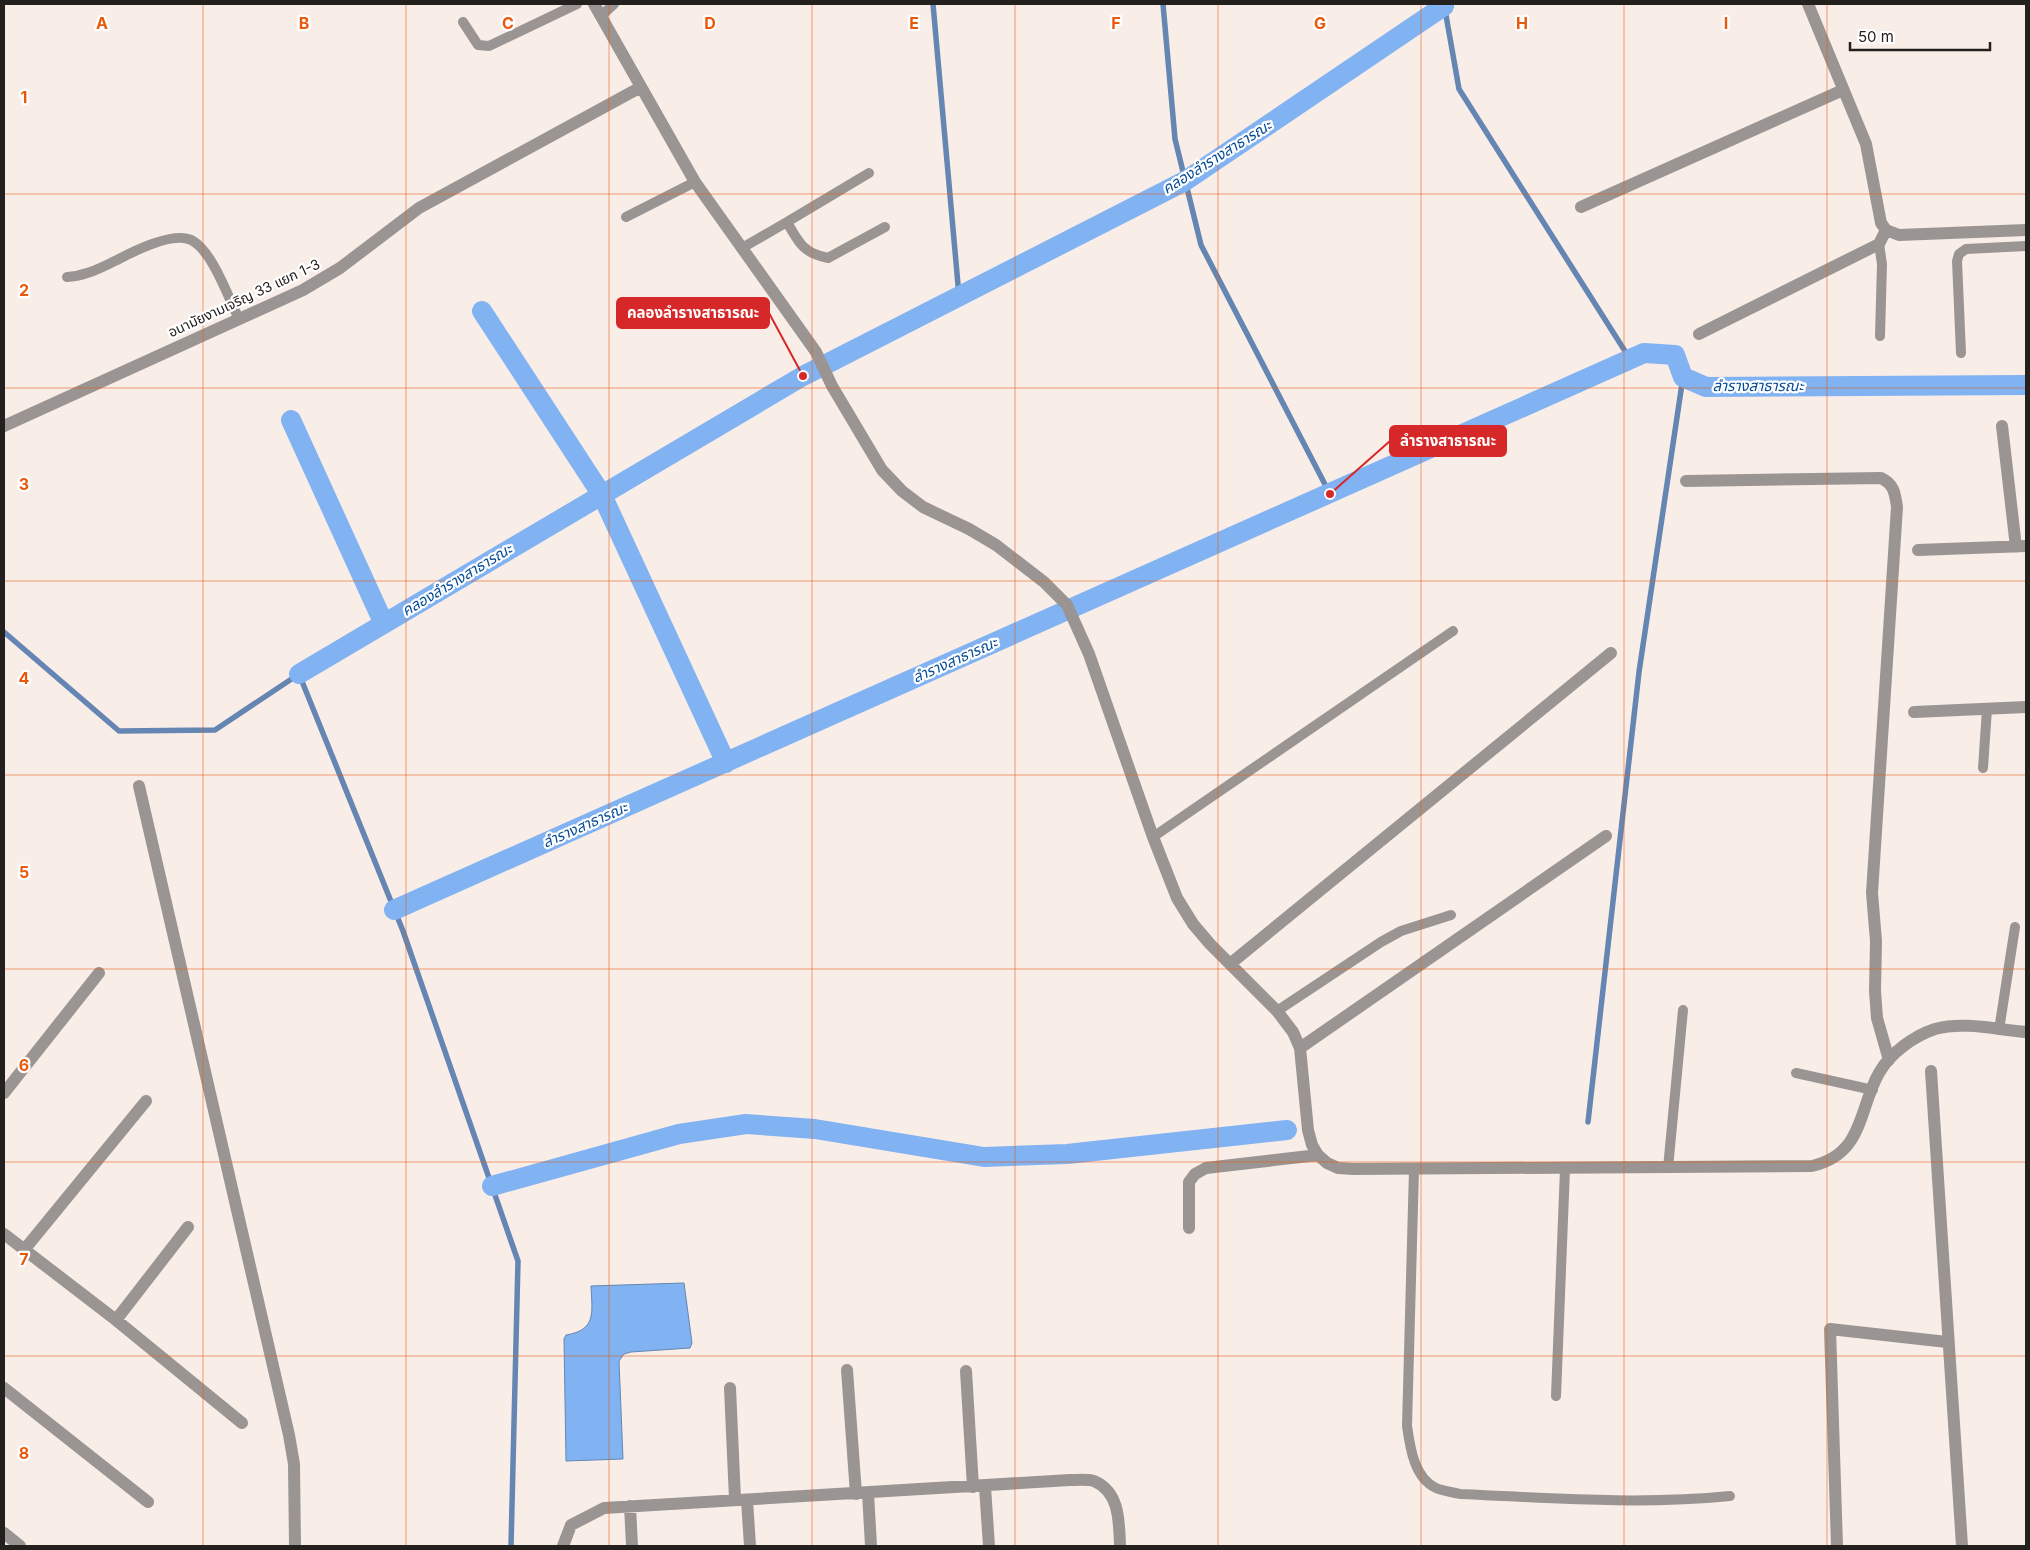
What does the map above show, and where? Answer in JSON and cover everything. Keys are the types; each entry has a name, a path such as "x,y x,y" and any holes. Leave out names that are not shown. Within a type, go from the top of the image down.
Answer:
{"street":[{"path":"594,4 695,182 816,352 832,386 882,470 902,491 922,507 969,529 996,545 1044,582 1067,605 1077,624 1153,837 1177,898 1193,924 1277,1011 1293,1032 1300,1048 1308,1130 1312,1145 1318,1155 1327,1163 1338,1168 1414,1169 1812,1166 1826,1163 1849,1145 1879,1073 1889,1060 1918,1037 1936,1029 1961,1026 2026,1032"},
{"path":"1808,4 1866,144 1881,223 1886,230 1899,236 2026,230"},
{"name":"อนามัยงามเจริญ 33 แยก 1-3","path":"4,426 303,290 340,268 419,208 641,87"},
{"path":"1581,207 1843,90"},
{"path":"1699,334 1880,244 1886,230"},
{"path":"1918,550 2021,547 2002,426"},
{"path":"1686,481 1881,478 1890,483 1895,493 1897,507 1872,893 1876,941 1875,992 1877,1018 1889,1060"},
{"path":"1230,964 1611,653"},
{"path":"1914,712 2026,707"},
{"path":"139,786 289,1435 294,1464 295,1546"},
{"path":"1300,1048 1606,836"},
{"path":"4,1093 99,973"},
{"path":"1931,1071 1947,1342 1962,1546"},
{"path":"24,1250 146,1101"},
{"path":"1190,1228 1189,1182 1195,1174 1206,1168 1318,1155"},
{"path":"116,1320 188,1227"},
{"path":"4,1234 116,1320 242,1423"},
{"path":"1837,1546 1830,1329 1947,1342"},
{"path":"847,1370 862,1493 871,1546"},
{"path":"966,1370 979,1487 989,1546"},
{"path":"4,1388 148,1502"},
{"path":"730,1388 741,1499 750,1546"},
{"path":"563,1546 571,1526 587,1515 604,1508 1092,1481 1107,1490 1116,1504 1120,1546"},
{"path":"630,1506 632,1546"},
{"path":"4,1533 20,1546"}],"lane":[{"path":"463,22 478,45 489,46 577,4"},
{"path":"601,16 614,4"},
{"path":"742,248 869,174"},
{"path":"626,217 695,182"},
{"path":"787,222 798,242 808,252 828,258 885,227"},
{"path":"67,277 82,276 142,248 173,238 192,240 206,254 240,319"},
{"path":"1880,244 1882,264 1880,336"},
{"path":"1960,353 1957,261 1959,254 1966,249 2026,246"},
{"path":"1153,837 1453,631"},
{"path":"1983,768 1987,708"},
{"path":"1277,1011 1381,942 1422,923 1451,915"},
{"path":"1999,1030 2015,927"},
{"path":"1668,1168 1683,1010"},
{"path":"1796,1073 1873,1090"},
{"path":"1414,1169 1407,1426 1410,1452 1421,1476 1435,1488 1460,1494 1628,1502 1674,1501 1730,1496"},
{"path":"1556,1396 1565,1169"}],"water":[{"path":"684,1283 692,1343 690,1348 631,1352 624,1354 619,1361 623,1459 566,1461 564,1339 566,1335 576,1333 588,1324 592,1312 591,1286"}],"waterway":[{"path":"933,4 959,296"},
{"path":"1163,4 1175,139 1201,245 1330,494"},
{"path":"1444,4 1459,89 1630,359"},
{"name":"คลองลำรางสาธารณะ","path":"299,674 803,376 1185,181 1444,6"},
{"path":"482,311 602,495 726,763"},
{"name":"ลำรางสาธารณะ","path":"394,910 1644,353 1675,355 1683,377 1706,387 2026,385"},
{"path":"1588,1122 1639,672 1683,377"},
{"path":"291,420 384,624"},
{"path":"4,632 119,731 215,730 299,674 403,931 518,1261 511,1546"},
{"path":"492,1186 679,1134 746,1124 815,1129 984,1157 1067,1154 1287,1130"}],"place":[{"name":"คลองลำรางสาธารณะ","path":"803,376"},
{"name":"ลำรางสาธารณะ","path":"1330,494"}]}
